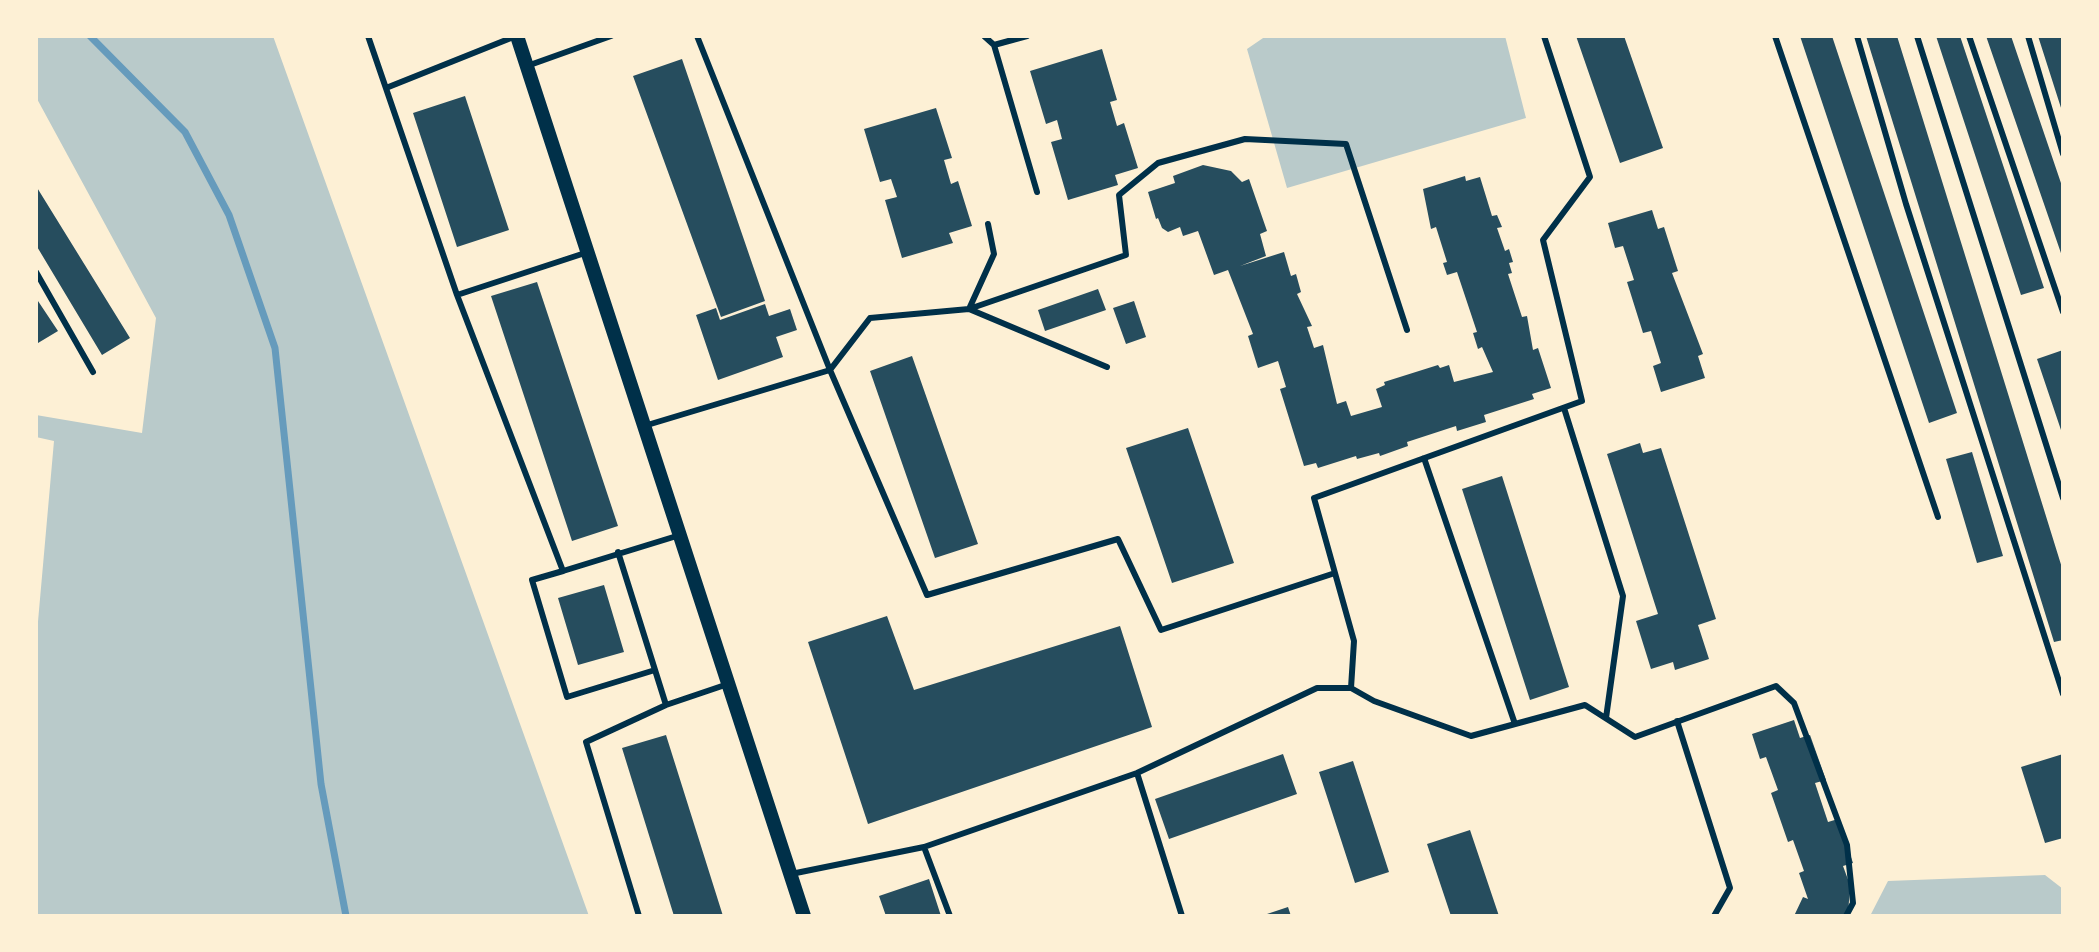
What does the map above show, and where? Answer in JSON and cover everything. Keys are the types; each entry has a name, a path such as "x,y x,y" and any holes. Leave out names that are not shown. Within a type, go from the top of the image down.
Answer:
{"street":[{"path":"517,36 804,916"}],"lane":[{"path":"368,36 457,295 563,571"},
{"path":"386,88 517,36"},
{"path":"527,66 611,36"},
{"path":"697,36 830,370 927,595 1118,539 1161,630 1335,573"},
{"path":"984,36 994,45 1037,192"},
{"path":"994,45 1027,36"},
{"path":"1351,688 1354,641 1314,498 1582,401 1543,240 1590,177 1544,36"},
{"path":"1775,36 1938,517"},
{"path":"1857,36 1911,219 2063,694"},
{"path":"1917,36 2063,498"},
{"path":"1969,36 2063,312"},
{"path":"2028,36 2063,154"},
{"path":"644,426 830,370 870,318 969,309 1126,255 1119,195 1158,163 1245,139 1346,144 1407,330"},
{"path":"969,309 994,254 988,224"},
{"path":"457,295 587,252"},
{"path":"36,272 93,372"},
{"path":"969,309 1107,367"},
{"path":"1564,408 1623,596 1606,718"},
{"path":"1424,458 1515,724"},
{"path":"655,670 567,697 532,580 680,535"},
{"path":"618,552 666,705"},
{"path":"639,916 586,742 666,705 728,684"},
{"path":"790,875 924,847 1137,773 1317,688 1351,688 1374,701 1471,736 1585,705 1635,737 1776,686 1794,703 1847,845 1853,903 1846,916"},
{"path":"1677,721 1730,888 1714,916"},
{"path":"1137,773 1182,916"},
{"path":"924,847 950,916"}],"shaded area":[{"path":"36,36 273,36 589,916 36,916 36,644 54,441 36,437 36,415 142,433 156,318 36,97"},
{"path":"1266,36 1505,36 1526,118 1287,188 1247,49"},
{"path":"2045,875 2063,889 2063,916 1870,916 1888,881"}],"building":[{"path":"1576,36 1624,36 1663,148 1620,163"},
{"path":"1800,36 1832,36 1957,413 1929,423"},
{"path":"1866,36 1897,36 2063,571 2063,640 2054,642"},
{"path":"1936,36 1960,36 2044,288 2021,295"},
{"path":"1986,36 2011,36 2063,189 2063,259"},
{"path":"2038,36 2063,36 2063,111 2062,111"},
{"path":"1102,49 1117,100 1110,102 1117,126 1124,123 1138,168 1115,175 1118,185 1068,200 1051,142 1062,139 1057,120 1046,124 1030,71"},
{"path":"682,59 765,301 721,317 633,76"},
{"path":"465,96 509,230 457,247 413,113"},
{"path":"936,108 952,158 944,160 951,184 958,181 972,226 949,233 953,243 902,258 885,200 897,197 891,179 880,182 864,129"},
{"path":"1203,165 1231,171 1242,182 1249,179 1267,231 1260,234 1266,256 1240,266 1284,252 1291,276 1296,274 1301,292 1297,294 1312,326 1307,327 1314,348 1323,345 1337,404 1346,401 1351,416 1382,407 1376,389 1385,385 1384,382 1438,365 1440,368 1449,365 1454,382 1493,372 1482,347 1478,349 1473,333 1477,332 1457,272 1447,275 1443,263 1447,262 1436,227 1431,229 1423,189 1465,176 1466,181 1480,177 1492,216 1497,215 1502,227 1497,228 1505,251 1509,249 1513,262 1509,263 1512,273 1508,274 1522,317 1527,316 1533,350 1538,348 1551,388 1532,394 1534,399 1484,415 1486,422 1457,431 1456,426 1407,442 1408,446 1380,456 1379,453 1357,459 1356,456 1318,468 1316,463 1304,466 1280,389 1286,387 1278,361 1258,368 1248,336 1253,334 1228,270 1214,275 1198,231 1183,236 1180,227 1168,232 1156,219 1148,192 1175,183 1173,176"},
{"path":"36,186 130,338 102,355 36,245"},
{"path":"1652,210 1658,229 1664,227 1678,271 1672,273 1703,354 1698,356 1705,378 1661,392 1653,366 1661,363 1651,331 1643,333 1627,282 1634,280 1623,246 1615,248 1608,223"},
{"path":"537,282 618,526 572,541 491,296"},
{"path":"1098,289 1106,310 1045,331 1038,310"},
{"path":"36,298 58,331 38,343 36,341"},
{"path":"1134,301 1146,337 1126,344 1113,308"},
{"path":"765,304 769,316 790,309 797,330 776,337 783,357 718,380 696,315 716,308 720,320"},
{"path":"2063,350 2063,432 2062,433 2037,359"},
{"path":"912,356 978,544 935,558 870,371"},
{"path":"1188,428 1234,563 1172,583 1126,448"},
{"path":"1640,443 1643,453 1661,448 1716,619 1698,625 1709,659 1675,670 1673,662 1651,669 1636,621 1658,614 1607,454"},
{"path":"1972,452 2003,556 1977,563 1946,459"},
{"path":"1502,476 1569,687 1530,700 1462,489"},
{"path":"604,585 624,652 578,665 558,598"},
{"path":"887,616 914,690 1120,626 1152,727 868,824 808,642"},
{"path":"1794,720 1800,738 1810,735 1826,780 1815,783 1828,822 1838,819 1853,863 1843,866 1850,885 1848,916 1794,916 1803,897 1808,899 1799,873 1804,871 1793,840 1788,842 1771,793 1778,790 1766,757 1760,759 1752,734"},
{"path":"666,735 723,916 674,916 622,748"},
{"path":"1283,754 1297,794 1169,839 1155,799"},
{"path":"2063,754 2063,838 2045,843 2021,767"},
{"path":"1353,761 1389,872 1355,883 1319,772"},
{"path":"1470,830 1499,916 1451,916 1427,844"},
{"path":"929,879 941,916 886,916 879,896"},
{"path":"1288,907 1291,916 1264,916 1264,915"}],"waterway":[{"path":"90,36 185,132 229,215 275,348 321,784 346,916"}]}
